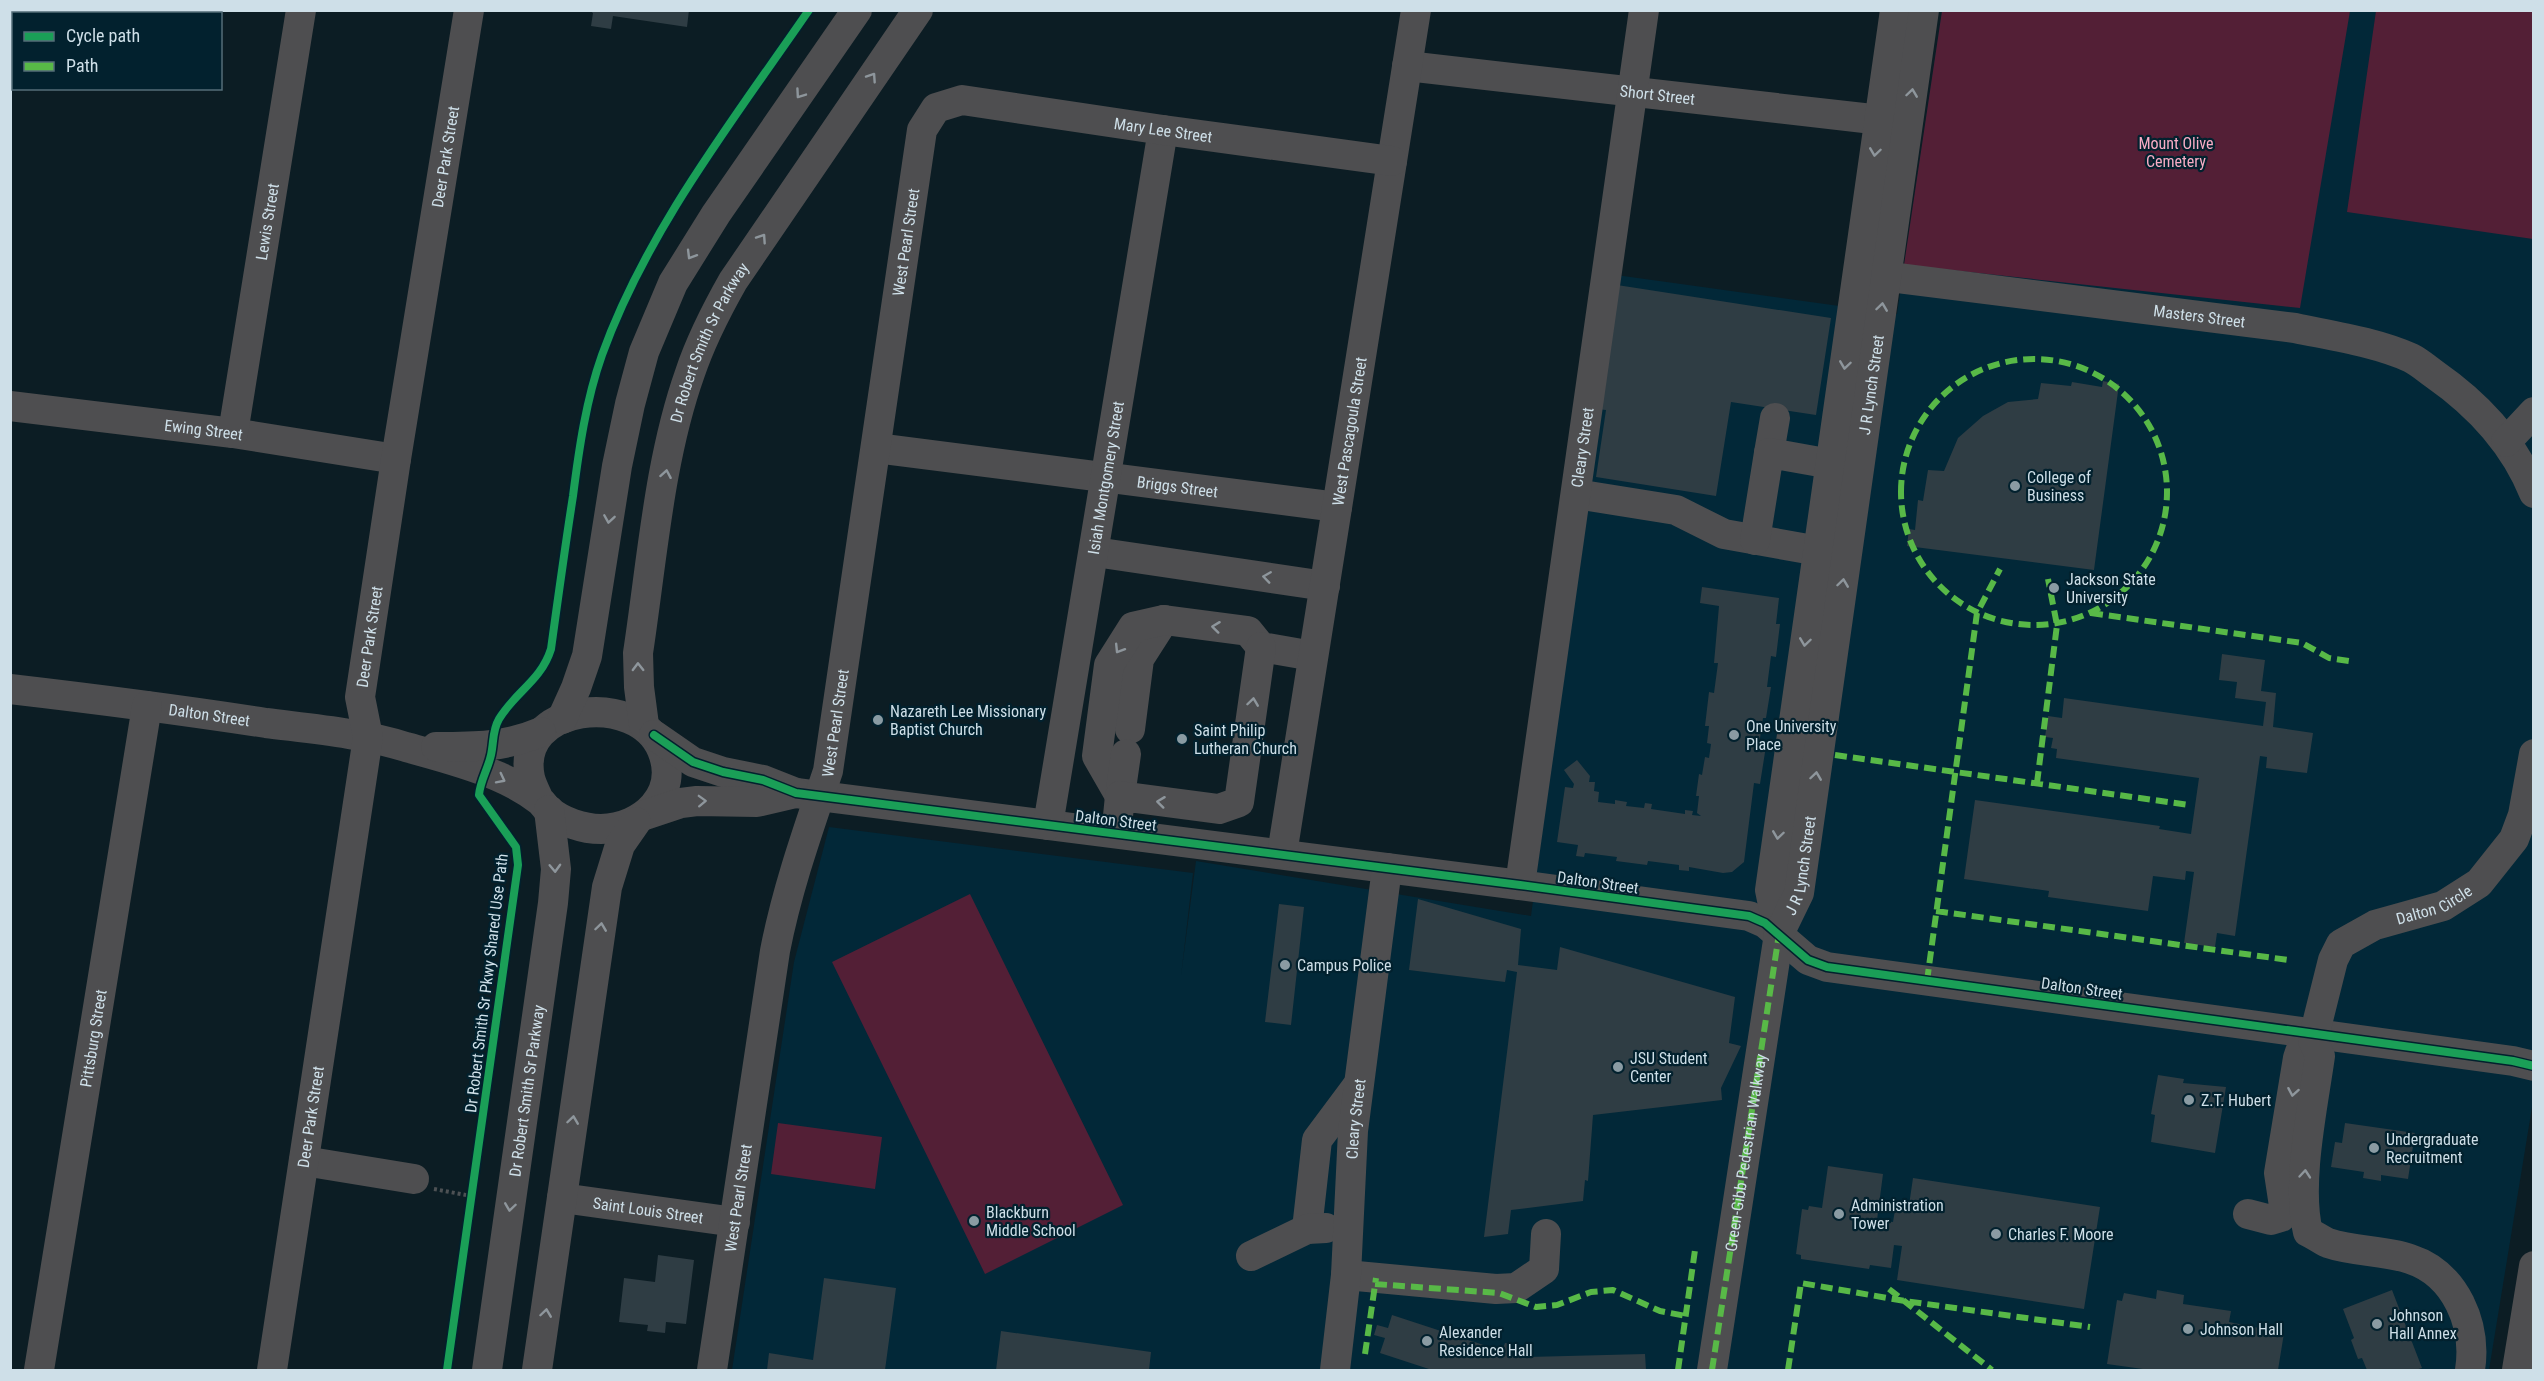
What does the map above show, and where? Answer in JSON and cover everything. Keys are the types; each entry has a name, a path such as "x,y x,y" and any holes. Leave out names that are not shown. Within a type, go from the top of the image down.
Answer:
{"street":[{"name":"Lewis Street","path":"233,433 301,10"},
{"name":"Deer Park Street","path":"272,1371 368,737 360,697 469,10"},
{"path":"641,818 622,826 589,828 573,824 544,805 530,779 529,765 534,744 552,726 576,688 587,656 617,466 630,404 648,342 673,283 716,214 856,10"},
{"name":"Dr Robert Smith Sr Parkway","path":"649,730 639,687 638,653 673,432 693,364 708,327 733,281 918,10"},
{"name":"West Pascagoula Street","path":"1282,854 1416,10"},
{"name":"Cleary Street","path":"1520,885 1644,10"},
{"name":"J R Lynch Street","path":"1894,121 1895,10"},
{"name":"J R Lynch Street","path":"1779,934 1799,893 1872,275 1894,121 1924,10"},
{"name":"Short Street","path":"1407,66 1894,121"},
{"name":"Mary Lee Street","path":"936,108 962,100 1392,161"},
{"name":"West Pearl Street","path":"712,1371 782,911 810,820 808,795 828,771 922,130 936,108"},
{"name":"Isiah Montgomery Street","path":"1048,825 1095,552 1163,130"},
{"name":"J R Lynch Street","path":"1779,934 1770,890 1831,464 1872,275"},
{"name":"Masters Street","path":"1872,275 2295,328 2364,343 2412,358 2454,387 2484,416 2506,442"},
{"name":"Ewing Street","path":"10,406 233,433 396,459"},
{"path":"2534,412 2506,442 2534,493"},
{"path":"1755,540 1775,418"},
{"name":"Briggs Street","path":"876,448 1337,507"},
{"path":"1769,453 1831,464"},
{"path":"1576,494 1676,510 1724,534 1819,550"},
{"path":"1095,552 1324,586"},
{"path":"1120,796 1096,756 1109,665 1133,627 1164,620 1248,631 1261,647 1313,656"},
{"path":"1115,834 1138,659 1164,620"},
{"path":"1120,796 1219,809 1239,801 1261,647"},
{"name":"Dalton Street","path":"10,689 368,737 486,771 544,805"},
{"name":"Pittsburg Street","path":"39,1371 147,706"},
{"path":"537,1371 607,887 620,846 660,798 667,780 666,764 649,730 613,714 593,712 574,714 552,726"},
{"name":"Dalton Street","path":"406,747 492,746 523,740 552,726"},
{"name":"Dalton Street","path":"649,730 693,762 723,772 763,780 808,795 1282,854 1749,916 1765,923 1808,960 1827,967 2314,1036 2513,1060 2534,1066"},
{"name":"Dalton Circle","path":"2314,1036 2333,960 2341,944 2375,925 2443,906 2479,883 2499,860 2514,839 2523,815 2534,754"},
{"name":"Dalton Street","path":"641,818 681,803 757,802 808,795"},
{"name":"Dr Robert Smith Sr Parkway","path":"487,1371 553,903 556,869 544,805"},
{"path":"1215,846 1219,809"},
{"name":"Cleary Street","path":"1335,1371 1346,1275 1353,1131 1387,868"},
{"name":"Green-Gibb Pedestrian Walkway","path":"1712,1371 1779,934"},
{"path":"2248,1214 2271,1220 2281,1217 2284,1206 2279,1173 2298,1058 2300,1052 2314,1036"},
{"path":"2314,1036 2320,1056 2305,1174 2303,1211 2308,1232 2328,1243 2410,1259 2427,1267 2447,1283 2462,1306 2470,1330 2470,1371"},
{"path":"1307,1228 1317,1140 1359,1083"},
{"path":"304,1161 414,1179"},
{"name":"Saint Louis Street","path":"562,1198 735,1222"},
{"path":"1251,1256 1307,1228 1347,1227"},
{"path":"1346,1275 1496,1289 1516,1288 1544,1269 1546,1234"},
{"path":"2517,1371 2534,1266"}],"path":[{"path":"414,1179 418,1186 471,1196"},
{"path":"470,1208 473,1185"}],"shaded area":[{"name":"Jackson State University","path":"1942,11 2533,11 2534,1095 2489,1370 732,1370 794,962 829,827 1193,873 1181,976 1196,861 1531,916 1616,275 1897,314"}],"green space":[{"name":"Mount Olive Cemetery","path":"1942,11 2350,11 2300,308 1904,265"},
{"path":"2376,11 2533,11 2533,239 2347,212"},
{"path":"970,894 1123,1205 985,1274 832,962"},
{"path":"778,1123 882,1137 875,1189 771,1174"}],"building":[{"path":"589,10 689,10 687,27 613,16 611,29 591,26 593,13"},
{"path":"1617,285 1831,318 1816,415 1731,402 1716,496 1596,477 1606,410 1597,409"},
{"name":"College of Business","path":"2103,381 2119,384 2094,570 1907,546 1909,529 1915,530 1918,500 1923,501 1928,470 1944,471 1958,438 1983,416 2008,402 2038,399 2041,383 2071,386 2072,382 2102,387"},
{"name":"One University Place","path":"1702,587 1779,598 1776,624 1780,624 1776,657 1771,656 1767,687 1771,687 1759,745 1766,746 1760,784 1754,783 1744,862 1732,872 1723,873 1689,867 1689,871 1679,870 1679,865 1648,861 1647,865 1616,861 1617,857 1585,853 1584,857 1576,856 1578,845 1557,842 1565,787 1573,788 1574,784 1564,770 1577,760 1590,776 1589,782 1595,782 1594,791 1599,792 1598,802 1615,804 1615,800 1627,802 1626,806 1644,808 1645,803 1652,804 1651,809 1685,814 1685,810 1693,811 1692,815 1701,816 1697,813 1699,796 1696,796 1699,774 1702,775 1705,757 1709,758 1711,744 1707,743 1709,726 1705,726 1709,692 1714,693 1718,663 1714,663 1719,606 1700,603"},
{"path":"2222,654 2265,660 2261,691 2276,693 2273,727 2313,733 2307,773 2266,768 2267,757 2260,756 2235,936 2217,933 2215,947 2184,943 2194,872 2186,871 2185,880 2153,876 2148,911 2048,897 2049,891 1964,879 1975,800 2160,826 2159,829 2191,834 2199,778 2056,758 2057,749 2051,748 2053,738 2045,737 2048,716 2062,718 2064,698 2263,726 2266,702 2235,698 2237,682 2219,680"},
{"name":"JSU Student Center","path":"1418,899 1521,929 1518,965 1557,970 1560,947 1735,997 1729,1043 1741,1046 1721,1088 1722,1100 1593,1115 1588,1181 1585,1180 1583,1201 1511,1210 1508,1234 1484,1237 1517,972 1507,970 1505,982 1409,970"},
{"name":"Campus Police","path":"1279,904 1304,907 1291,1025 1265,1022"},
{"name":"Z.T. Hubert","path":"2158,1075 2184,1079 2183,1083 2226,1087 2215,1153 2151,1142 2155,1115 2151,1114"},
{"name":"Undergraduate Recruitment","path":"2345,1123 2415,1133 2408,1179 2381,1175 2381,1181 2363,1178 2364,1172 2331,1167 2335,1142 2342,1143"},
{"name":"Charles F. Moore","path":"1828,1166 1883,1174 1877,1220 1893,1222 1895,1210 1908,1212 1913,1178 2100,1207 2084,1309 1897,1280 1902,1246 1894,1245 1891,1268 1870,1265 1869,1269 1801,1259 1801,1255 1796,1254 1802,1209 1808,1210 1809,1206 1822,1208"},
{"path":"658,1255 694,1260 686,1324 666,1322 665,1333 647,1331 648,1325 619,1322 624,1278 655,1282"},
{"path":"824,1278 896,1288 885,1370 767,1370 769,1353 813,1360"},
{"name":"Johnson Hall","path":"2157,1290 2184,1295 2183,1304 2231,1311 2229,1322 2284,1333 2278,1370 2150,1370 2107,1364 2117,1300 2122,1301 2124,1293 2156,1299"},
{"name":"Johnson Hall Annex","path":"2392,1290 2422,1368 2367,1370 2362,1358 2358,1359 2351,1340 2354,1338 2343,1309"},
{"name":"Alexander Residence Hall","path":"1392,1315 1502,1351 1505,1343 1528,1347 1528,1357 1645,1354 1646,1370 1432,1370 1380,1353 1385,1338 1374,1335 1377,1325 1388,1328"},
{"path":"1001,1331 1151,1352 1149,1370 996,1370"}],"marked path":[{"path":"2021,359 2047,359 2073,364 2097,374 2119,389 2137,407 2152,429 2162,453 2167,492 2162,531 2152,555 2137,577 2119,595 2097,610 2073,620 2047,625 2021,625 1995,620 1971,610 1949,595 1931,577 1916,555 1906,531 1901,505 1901,479 1906,453 1916,429 1931,407 1949,389 1971,374 1995,364 2021,359"},
{"path":"1927,981 1977,613 2000,569"},
{"path":"2037,783 2057,625 2048,579"},
{"path":"2091,613 2302,643 2329,658 2349,661"},
{"path":"1835,755 2189,805"},
{"path":"1936,911 2288,960"},
{"path":"1712,1370 1779,934"},
{"path":"1678,1370 1695,1250"},
{"path":"1365,1354 1376,1278"},
{"path":"1788,1370 1801,1283 1905,1301 2090,1327"},
{"path":"1375,1284 1499,1293 1536,1307 1557,1305 1591,1292 1613,1290 1660,1311 1686,1316"},
{"path":"1889,1289 1992,1370"}],"cycle path":[{"name":"Dr Robert Smith Sr Pkwy Shared Use Path","path":"447,1370 518,865 516,847 479,795 491,755 495,728 512,701 541,670 551,649 587,407 596,372 621,309 667,220 694,176 809,10"},
{"path":"654,735 693,762 723,772 763,780 796,793 1749,916 1765,923 1808,960 1827,967 2513,1061 2534,1066"}],"place":[{"name":"College of Business","path":"2015,486"},
{"name":"Jackson State University","path":"2054,588"},
{"name":"Nazareth Lee Missionary Baptist Church","path":"878,720"},
{"name":"One University Place","path":"1734,735"},
{"name":"Saint Philip Lutheran Church","path":"1182,739"},
{"name":"Campus Police","path":"1285,965"},
{"name":"JSU Student Center","path":"1618,1067"},
{"name":"Z.T. Hubert","path":"2189,1100"},
{"name":"Undergraduate Recruitment","path":"2374,1148"},
{"name":"Administration Tower","path":"1839,1214"},
{"name":"Blackburn Middle School","path":"974,1221"},
{"name":"Charles F. Moore","path":"1996,1234"},
{"name":"Johnson Hall Annex","path":"2377,1324"},
{"name":"Johnson Hall","path":"2188,1329"},
{"name":"Alexander Residence Hall","path":"1427,1341"}]}
